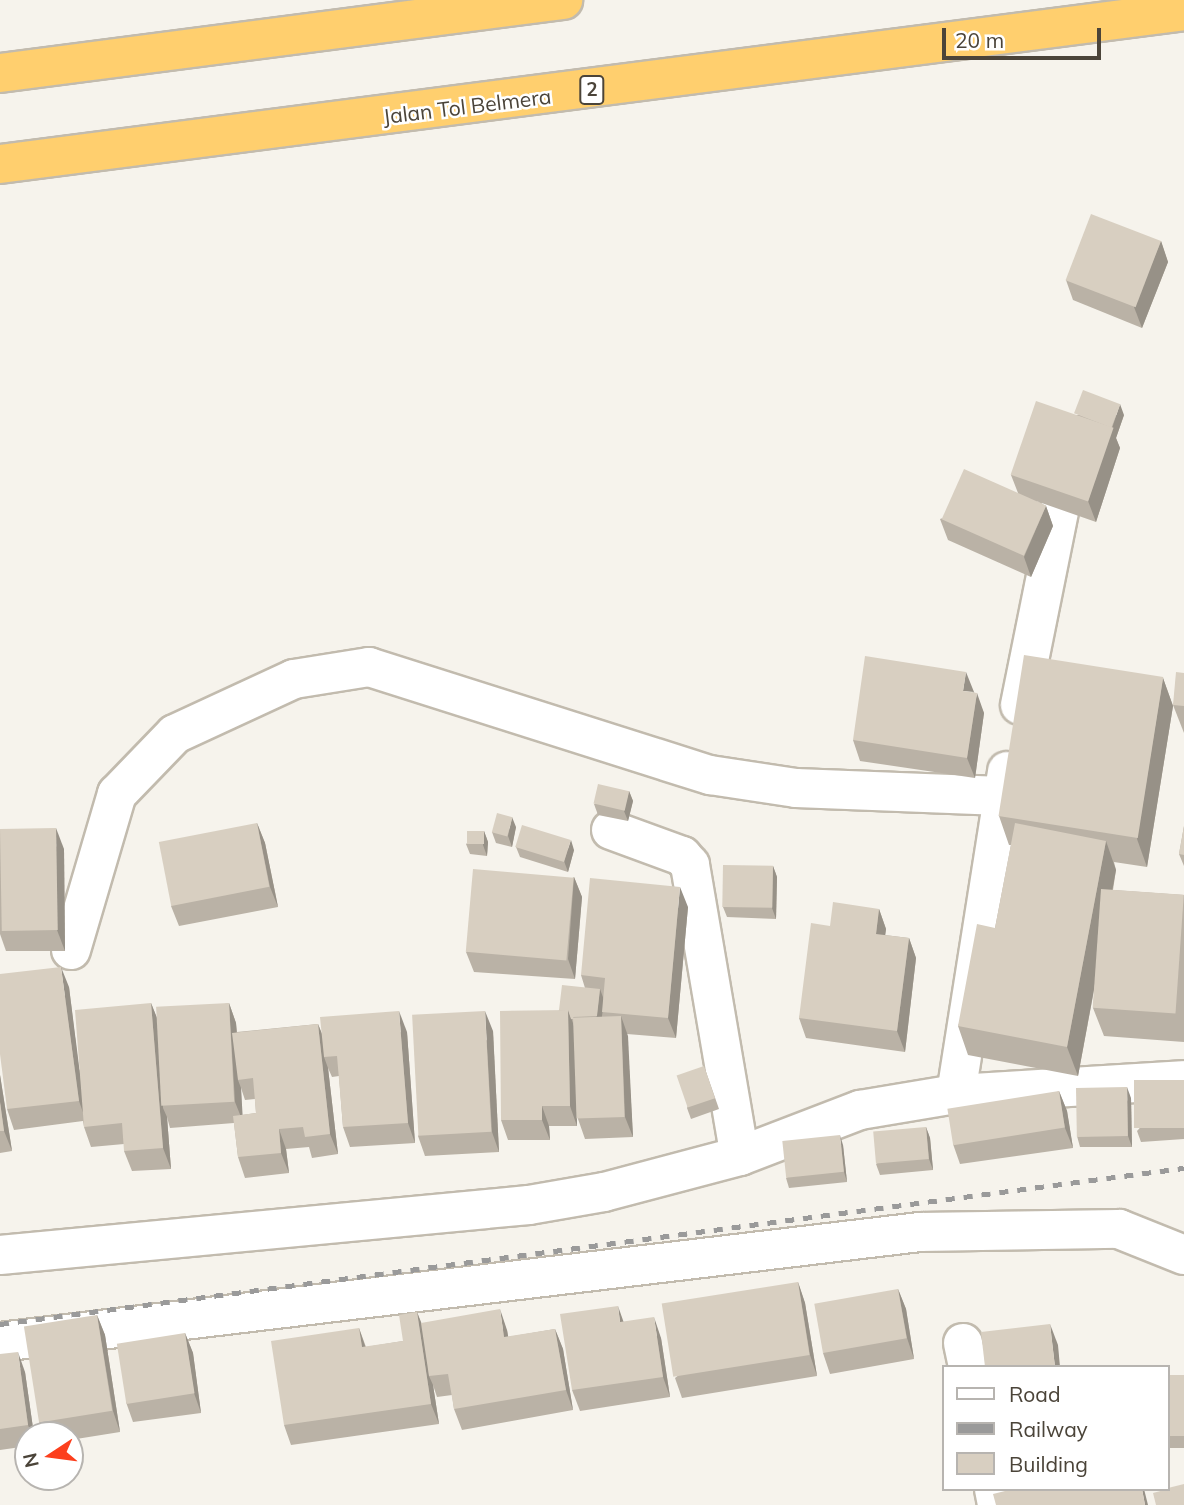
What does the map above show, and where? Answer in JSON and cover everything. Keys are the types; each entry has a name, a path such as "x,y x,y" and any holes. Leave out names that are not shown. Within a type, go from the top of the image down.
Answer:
{"highway":[{"path":"0,73 563,0"},
{"name":"Jalan Tol Belmera","path":"0,164 1184,11"}],"street":[{"path":"956,1094 1002,796 1059,512"},
{"path":"71,950 117,794 175,734 295,679 369,667 710,775 796,788 1002,796"},
{"path":"611,830 682,856 690,865 740,1156"},
{"path":"0,1255 529,1205 604,1192 740,1156 860,1110 956,1094 1184,1080"},
{"path":"0,1342 920,1232 1119,1229 1184,1255"}],"building":[{"path":"1091,214 1161,241 1136,307 1066,280"},
{"path":"1083,390 1120,404 1111,428 1074,413"},
{"path":"1036,401 1114,428 1088,501 1011,475"},
{"path":"964,469 1046,506 1024,556 942,519"},
{"path":"1024,655 1163,677 1138,838 999,816"},
{"path":"865,656 966,672 963,691 977,693 967,758 853,740"},
{"path":"1176,672 1184,673 1184,706 1173,705"},
{"path":"598,784 629,791 625,811 594,803"},
{"path":"497,813 512,817 507,836 492,832"},
{"path":"257,823 269,887 171,906 159,842"},
{"path":"1015,823 1106,841 1067,1047 958,1026 977,924 995,928"},
{"path":"522,825 571,840 564,862 515,847"},
{"path":"1184,826 1184,855 1179,854"},
{"path":"56,828 58,930 2,931 0,829"},
{"path":"467,831 484,831 484,844 467,844"},
{"path":"723,865 773,866 772,908 722,907"},
{"path":"473,869 574,878 566,960 466,952"},
{"path":"590,878 680,887 668,1018 602,1012 605,978 581,975"},
{"path":"1101,889 1184,895 1175,1013 1093,1008"},
{"path":"833,902 879,909 876,934 909,938 897,1031 799,1018 811,923 830,926"},
{"path":"61,967 79,1101 7,1109 0,1054 0,974"},
{"path":"562,985 600,989 597,1016 571,1019 568,1010 559,1010"},
{"path":"151,1003 163,1148 124,1151 122,1123 84,1127 75,1010"},
{"path":"229,1003 234,1102 161,1106 156,1007"},
{"path":"568,1010 570,1106 542,1106 542,1120 501,1120 500,1011"},
{"path":"399,1011 408,1123 343,1127 337,1056 324,1057 320,1017"},
{"path":"485,1011 491,1132 418,1136 412,1015"},
{"path":"621,1016 625,1117 577,1119 573,1018"},
{"path":"318,1024 330,1134 305,1137 303,1127 279,1129 281,1153 238,1157 233,1116 256,1113 253,1078 238,1080 232,1033"},
{"path":"704,1066 715,1098 688,1108 677,1075"},
{"path":"1134,1080 1184,1080 1184,1128 1134,1128"},
{"path":"1127,1087 1128,1136 1077,1137 1076,1088"},
{"path":"1059,1091 1065,1128 953,1145 947,1109"},
{"path":"0,1102 4,1131 0,1131"},
{"path":"926,1127 929,1159 876,1163 873,1132"},
{"path":"840,1135 844,1172 786,1178 782,1141"},
{"path":"798,1282 810,1355 673,1377 662,1304"},
{"path":"898,1289 907,1338 823,1353 814,1304"},
{"path":"618,1306 620,1322 654,1317 663,1377 572,1390 560,1314"},
{"path":"500,1309 504,1337 555,1329 566,1390 454,1409 448,1374 429,1376 421,1323"},
{"path":"417,1312 431,1404 284,1425 271,1341 359,1328 362,1347 403,1341 399,1315"},
{"path":"97,1315 112,1411 39,1421 24,1327"},
{"path":"1050,1324 1055,1365 985,1365 981,1332"},
{"path":"185,1333 195,1393 126,1404 117,1344"},
{"path":"18,1352 27,1421 14,1421 14,1427 0,1429 0,1354"},
{"path":"1170,1375 1184,1375 1184,1436 1170,1436"},
{"path":"1184,1484 1184,1505 1156,1505 1153,1493 1170,1491 1170,1488"},
{"path":"1005,1491 1142,1491 1145,1505 996,1505 993,1494"}],"railway":[{"path":"0,1324 1184,1168"}]}
